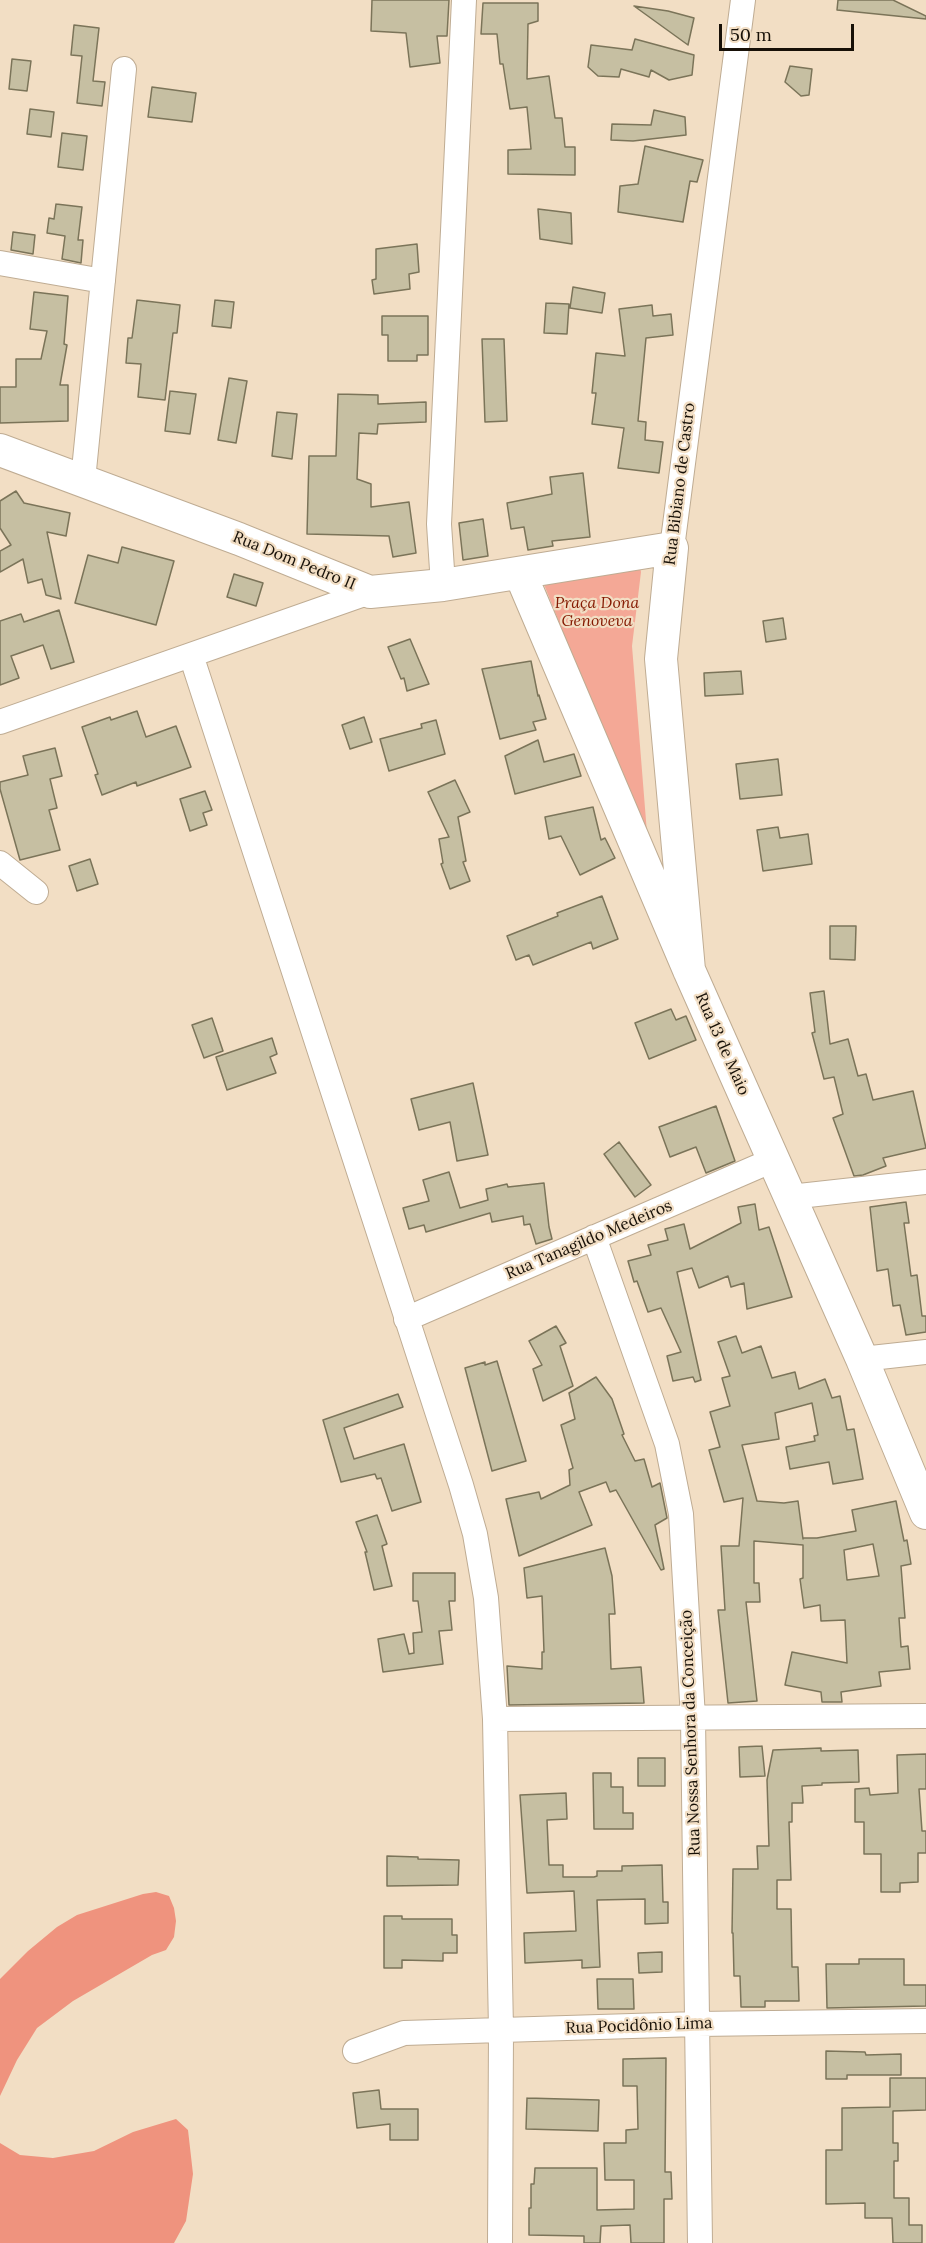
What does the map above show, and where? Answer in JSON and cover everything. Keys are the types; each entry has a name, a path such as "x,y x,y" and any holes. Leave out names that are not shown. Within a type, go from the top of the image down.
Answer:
{"main road":[{"name":"Rua Dom Pedro II","path":"0,450 239,539 370,592 443,585 672,548"},
{"name":"Rua Bibiano de Castro","path":"672,548 661,659 689,970"},
{"name":"Rua 13 de Maio","path":"520,573 689,970 862,1359 926,1513"}],"street":[{"path":"443,585 439,524 464,0"},
{"name":"Rua Bibiano de Castro","path":"672,548 743,0"},
{"path":"83,480 124,69"},
{"path":"0,263 103,281"},
{"path":"0,722 370,592"},
{"path":"190,655 475,1534 486,1598 495,1719 501,2030 500,2243"},
{"path":"0,863 36,892"},
{"name":"Rua Tanagildo Medeiros","path":"406,1319 773,1160"},
{"path":"790,1197 926,1182"},
{"name":"Rua Nossa Senhora da Conceição","path":"594,1238 667,1444 681,1514 693,1718 700,2243"},
{"path":"862,1359 926,1352"},
{"path":"495,1719 926,1716"},
{"name":"Rua Pocidônio Lima","path":"355,2051 404,2033 697,2024 926,2021"}],"green space":[{"name":"Praça Dona Genoveva","path":"639,563 641,572 632,646 647,833 643,833 543,582"}],"shaded area":[{"path":"156,1892 169,1896 174,1908 176,1921 174,1937 166,1950 152,1955 73,2001 37,2028 17,2060 0,2096 0,1979 28,1951 57,1927 77,1915"},
{"path":"176,2119 188,2130 193,2174 186,2221 174,2243 0,2243 0,2143 20,2155 53,2158 94,2151 133,2132"}],"building":[{"path":"372,0 449,0 447,36 437,36 440,63 410,67 406,33 371,31"},
{"path":"838,0 893,0 926,16 926,19 837,10"},
{"path":"483,3 538,3 538,21 528,24 527,79 549,76 555,118 562,118 565,147 575,147 575,175 508,174 508,150 531,149 527,107 510,109 503,64 500,64 497,34 481,34"},
{"path":"634,6 694,18 688,45"},
{"path":"74,25 99,28 93,81 105,82 102,106 77,103 82,56 71,55"},
{"path":"635,39 694,55 692,75 669,80 651,70 649,77 621,69 619,77 598,76 588,67 591,45 632,50"},
{"path":"12,59 31,61 27,91 9,89"},
{"path":"790,66 812,69 809,95 801,96 785,82"},
{"path":"152,87 196,93 192,122 148,117"},
{"path":"30,109 54,112 51,137 27,134"},
{"path":"654,110 685,117 686,135 633,141 611,140 612,124 651,125"},
{"path":"62,133 87,136 83,170 58,167"},
{"path":"645,146 703,160 697,182 690,181 683,222 618,212 620,186 638,184"},
{"path":"56,204 82,207 78,240 83,240 81,263 62,259 65,236 47,233 49,218 54,219"},
{"path":"538,209 571,213 572,244 540,239"},
{"path":"13,232 35,235 33,254 11,250"},
{"path":"417,244 419,272 409,274 410,289 374,294 372,280 376,279 376,249"},
{"path":"573,287 605,293 602,313 570,308"},
{"path":"34,292 68,296 64,344 67,345 60,385 68,385 68,421 0,423 0,387 16,387 16,359 41,359 47,331 30,329"},
{"path":"137,300 180,305 177,333 173,333 165,400 138,397 141,364 126,363 128,338 132,338"},
{"path":"215,300 234,302 231,328 212,326"},
{"path":"546,303 569,304 567,334 544,333"},
{"path":"652,305 653,316 671,314 673,335 646,338 638,421 646,422 645,440 663,442 659,473 618,468 624,428 592,424 596,393 592,393 596,353 625,356 619,309"},
{"path":"382,316 428,316 428,355 417,355 417,361 388,361 388,335 382,335"},
{"path":"482,339 504,339 507,421 485,422"},
{"path":"229,378 247,381 236,443 218,440"},
{"path":"170,391 196,394 190,434 165,431"},
{"path":"338,394 378,395 378,404 426,402 426,422 378,424 377,434 359,433 357,479 371,484 371,507 409,502 416,553 393,557 389,536 307,534 309,456 336,456"},
{"path":"277,412 297,414 292,459 272,456"},
{"path":"583,473 590,537 552,541 553,546 528,550 524,527 511,529 507,503 552,494 550,477"},
{"path":"16,491 24,503 70,513 66,536 47,532 61,599 46,595 42,579 28,583 23,559 0,572 0,551 11,545 0,528 0,501"},
{"path":"483,519 488,556 463,560 459,523"},
{"path":"122,547 174,561 156,625 75,603 88,555 118,563"},
{"path":"234,574 263,583 256,606 227,597"},
{"path":"59,610 74,662 51,669 43,645 11,656 19,678 0,685 0,621 21,614 24,622"},
{"path":"783,618 786,639 766,642 763,621"},
{"path":"410,639 429,684 407,691 404,678 401,679 388,647"},
{"path":"531,661 538,696 546,719 533,722 536,730 500,739 482,669"},
{"path":"741,671 743,694 705,696 704,673"},
{"path":"137,711 146,737 176,726 191,767 137,786 136,782 102,795 95,775 98,774 82,727"},
{"path":"364,717 372,742 350,749 342,725"},
{"path":"436,720 445,754 389,771 380,739 422,728 421,724"},
{"path":"538,740 544,762 574,754 581,776 515,794 505,756"},
{"path":"55,748 62,776 50,779 57,808 49,810 60,850 20,860 0,782 28,775 23,756"},
{"path":"778,759 782,795 740,799 736,764"},
{"path":"455,780 470,812 458,817 466,861 463,862 470,881 450,889 441,864 443,863 439,839 449,837 428,792"},
{"path":"205,791 212,810 203,813 207,825 190,831 180,799"},
{"path":"593,807 601,840 605,838 615,858 580,875 561,836 549,839 545,817"},
{"path":"778,827 780,838 808,834 812,864 763,871 757,830"},
{"path":"90,859 98,884 77,891 69,866"},
{"path":"602,896 618,939 593,949 591,942 533,965 529,955 516,960 507,936"},
{"path":"830,926 856,926 855,960 830,959"},
{"path":"824,991 830,1044 848,1039 858,1076 866,1074 873,1100 913,1091 926,1148 883,1158 886,1166 863,1175 854,1176 833,1118 843,1114 834,1077 824,1079 812,1033 815,1032 810,993"},
{"path":"671,1009 676,1020 686,1016 696,1040 649,1059 635,1023"},
{"path":"212,1018 223,1051 204,1058 192,1025"},
{"path":"272,1038 277,1054 270,1057 276,1073 227,1090 216,1057"},
{"path":"473,1083 488,1155 457,1161 450,1122 419,1130 411,1099"},
{"path":"716,1106 735,1161 706,1173 696,1147 670,1157 659,1127"},
{"path":"619,1142 651,1185 635,1197 604,1154"},
{"path":"449,1172 460,1208 488,1200 486,1189 507,1184 508,1187 544,1183 552,1239 536,1244 530,1224 524,1225 523,1216 492,1222 490,1213 426,1232 424,1225 409,1229 403,1208 429,1201 423,1180"},
{"path":"906,1202 909,1223 904,1223 911,1276 917,1275 922,1316 926,1316 926,1332 906,1335 900,1305 893,1306 888,1269 877,1271 870,1207"},
{"path":"755,1204 759,1230 769,1227 792,1297 747,1309 744,1283 731,1287 728,1276 699,1288 692,1268 677,1272 701,1380 695,1382 693,1377 673,1381 667,1356 681,1352 661,1308 648,1312 637,1281 634,1282 628,1261 651,1255 648,1245 668,1240 665,1229 684,1224 690,1249 741,1223 738,1207"},
{"path":"556,1326 566,1343 560,1346 573,1386 543,1401 533,1369 542,1365 529,1341"},
{"path":"736,1336 742,1353 761,1346 772,1378 795,1372 799,1389 825,1379 832,1398 840,1396 847,1430 854,1429 863,1479 833,1484 829,1462 790,1469 786,1447 815,1441 814,1436 818,1435 812,1403 775,1413 779,1439 742,1445 757,1501 784,1503 798,1501 803,1539 856,1531 852,1510 896,1501 911,1564 901,1566 905,1618 899,1618 901,1647 908,1646 910,1669 879,1672 881,1686 841,1692 842,1702 822,1702 821,1692 785,1685 792,1652 847,1663 845,1620 821,1621 820,1605 804,1608 800,1579 803,1578 803,1545 754,1541 754,1583 759,1583 760,1602 746,1602 757,1701 728,1703 718,1610 725,1610 721,1546 739,1546 743,1498 724,1502 709,1450 720,1447 710,1412 730,1406 722,1378 730,1376 718,1342","holes":["873,1544 879,1576 847,1580 844,1550"]},
{"path":"497,1361 526,1461 492,1471 465,1368"},
{"path":"596,1377 612,1399 624,1434 622,1435 635,1461 644,1459 652,1487 660,1483 667,1518 655,1525 664,1569 661,1570 616,1490 610,1492 606,1482 579,1492 592,1525 519,1556 506,1499 539,1492 541,1499 570,1485 569,1470 573,1468 561,1425 575,1419 569,1393"},
{"path":"398,1394 403,1407 344,1428 354,1459 404,1444 421,1502 392,1511 381,1478 377,1479 375,1474 341,1482 323,1420"},
{"path":"377,1515 387,1544 382,1546 392,1586 374,1590 365,1552 367,1552 356,1522"},
{"path":"605,1548 612,1576 615,1614 609,1614 611,1669 641,1667 644,1703 509,1705 507,1666 542,1669 542,1652 544,1652 542,1596 527,1598 524,1568"},
{"path":"413,1573 455,1573 455,1601 449,1601 452,1630 439,1631 443,1664 383,1672 378,1639 404,1634 409,1654 414,1653 413,1633 422,1632 418,1601 413,1601"},
{"path":"762,1746 765,1776 740,1777 739,1747"},
{"path":"821,1748 821,1751 858,1750 859,1782 802,1786 803,1803 792,1803 792,1822 789,1822 791,1880 777,1880 777,1909 791,1909 792,1967 798,1967 799,2001 765,2001 765,2007 741,2007 740,1976 734,1976 733,1869 758,1869 757,1846 769,1846 767,1780 773,1750"},
{"path":"926,1754 926,1789 919,1789 922,1831 926,1831 926,1853 918,1853 918,1882 900,1883 900,1892 881,1892 881,1854 864,1854 864,1822 855,1822 855,1789 869,1788 870,1795 898,1793 897,1755"},
{"path":"638,1758 665,1758 665,1786 638,1786"},
{"path":"593,1773 611,1773 611,1787 623,1787 623,1813 633,1813 633,1829 594,1829"},
{"path":"566,1793 567,1819 547,1820 549,1865 563,1865 563,1877 594,1877 597,1876 597,1871 622,1871 622,1866 662,1865 663,1902 668,1902 668,1923 645,1924 645,1899 597,1900 600,1967 582,1968 582,1960 525,1963 524,1933 576,1931 574,1891 527,1893 520,1795"},
{"path":"387,1856 459,1860 458,1885 387,1886"},
{"path":"384,1916 402,1916 402,1919 452,1919 452,1935 457,1935 457,1953 443,1953 443,1961 402,1960 402,1968 384,1968"},
{"path":"662,1952 662,1972 639,1973 638,1953"},
{"path":"859,1959 904,1959 904,1985 926,1985 926,2006 827,2008 826,1964 859,1964"},
{"path":"597,1979 633,1979 634,2009 598,2009"},
{"path":"826,2051 865,2052 866,2055 901,2054 901,2075 847,2075 847,2079 826,2079"},
{"path":"666,2058 665,2172 671,2172 672,2199 664,2199 664,2243 631,2243 630,2225 601,2226 600,2243 584,2243 584,2236 529,2235 531,2184 534,2184 535,2168 597,2168 597,2210 634,2209 634,2180 605,2180 604,2143 626,2143 626,2130 638,2129 637,2086 623,2086 623,2059"},
{"path":"890,2078 926,2078 926,2110 893,2111 893,2143 898,2143 898,2161 894,2161 894,2198 909,2198 909,2225 922,2225 922,2243 893,2243 892,2218 865,2218 865,2203 826,2204 826,2150 842,2150 842,2108 890,2107"},
{"path":"379,2090 381,2109 418,2109 418,2140 390,2140 390,2124 357,2128 353,2093"},
{"path":"527,2098 599,2100 598,2131 526,2129"}]}
